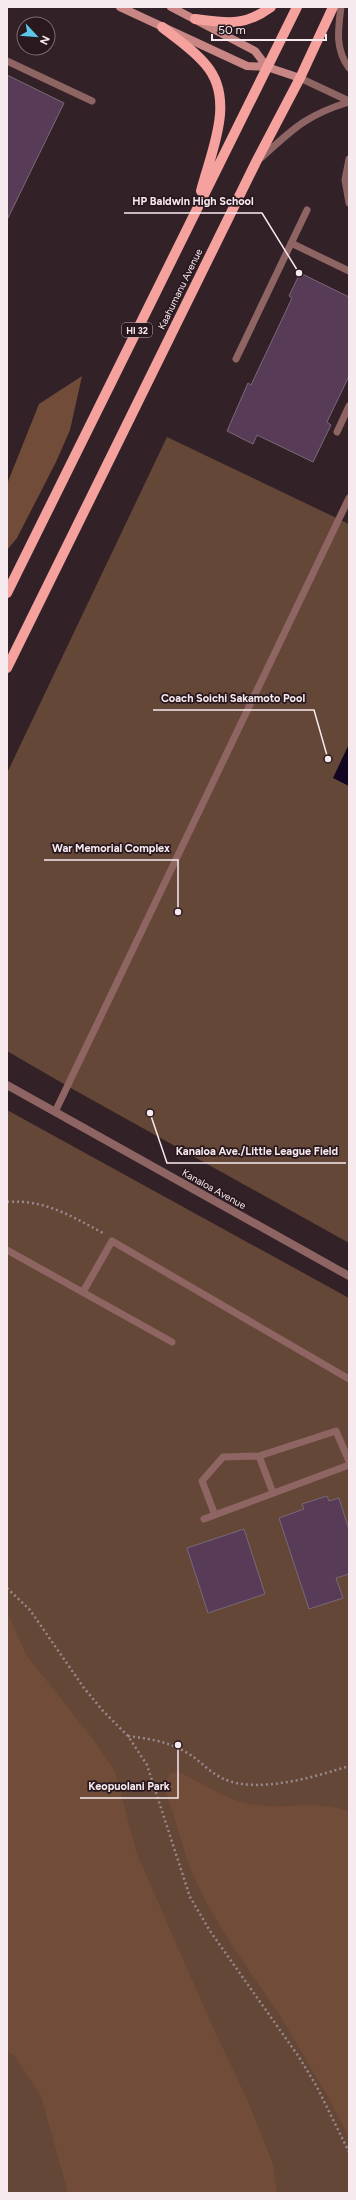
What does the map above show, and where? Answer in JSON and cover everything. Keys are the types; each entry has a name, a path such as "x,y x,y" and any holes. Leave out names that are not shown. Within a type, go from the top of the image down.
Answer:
{"main road":[{"path":"120,7 247,66 267,67 300,78"},
{"path":"171,7 255,51 267,67"},
{"path":"195,19 219,22 245,22 270,7"},
{"name":"Kaahumanu Avenue","path":"7,593 297,7"},
{"name":"Kaahumanu Avenue","path":"7,668 257,160 300,78 333,7"},
{"path":"162,27 206,64 219,86 220,115 196,211"}],"street":[{"name":"Kanaloa Avenue","path":"7,1085 349,1276"}],"lane":[{"path":"341,7 338,38 341,56 349,68"},
{"path":"7,61 92,101"},
{"path":"300,78 349,102"},
{"path":"257,160 303,122 314,115 349,102"},
{"path":"349,159 346,180 349,203"},
{"path":"236,359 307,210"},
{"path":"291,243 349,271"},
{"path":"337,432 349,406"},
{"path":"55,1112 320,555 349,498"},
{"path":"84,1292 112,1241 349,1379"},
{"path":"7,1250 172,1342"},
{"path":"215,1515 202,1481 222,1457 259,1456 336,1431 349,1461"},
{"path":"259,1456 273,1493"},
{"path":"204,1519 349,1465"}],"path":[{"path":"7,1202 23,1201 46,1205 103,1233"},
{"path":"7,1588 30,1610 103,1711 128,1736 147,1765 190,1897 210,1931 299,2057 317,2087 349,2152"},
{"path":"128,1736 161,1741 173,1746 190,1755 224,1779 244,1785 263,1786 322,1775 349,1766"}],"shaded area":[{"path":"82,376 70,430 56,462 17,538 7,550 7,484 39,404"},
{"path":"167,437 349,524 349,1243 7,1051 7,773"},
{"path":"349,744 349,786 333,778"},
{"path":"7,1110 349,1298 349,2193 7,2193"},
{"path":"7,1612 27,1656 92,1738 115,1771 137,1854 211,2023 247,2099 273,2164 277,2193 68,2193 41,2096 13,2054 7,2051"},
{"path":"176,1771 227,1797 246,1803 272,1806 324,1806 349,1812 349,2138 327,2095 281,2017 231,1944 205,1900 190,1869 164,1785 170,1774"}],"building":[{"path":"7,75 64,103 7,220"},
{"path":"300,273 349,297 349,376 327,422 331,425 313,462 257,435 253,444 227,431 248,383 251,385 292,298 289,296"},
{"path":"327,1496 329,1501 339,1498 349,1530 349,1574 336,1578 343,1598 309,1609 279,1518 304,1509 302,1504"},
{"path":"244,1529 265,1594 208,1613 187,1548"}],"place":[{"name":"HP Baldwin High School","path":"299,273"},
{"name":"Coach Soichi Sakamoto Pool","path":"328,759"},
{"name":"War Memorial Complex","path":"178,912"},
{"name":"Kanaloa Ave./Little League Field","path":"150,1113"},
{"name":"Keopuolani Park","path":"178,1745"}]}
